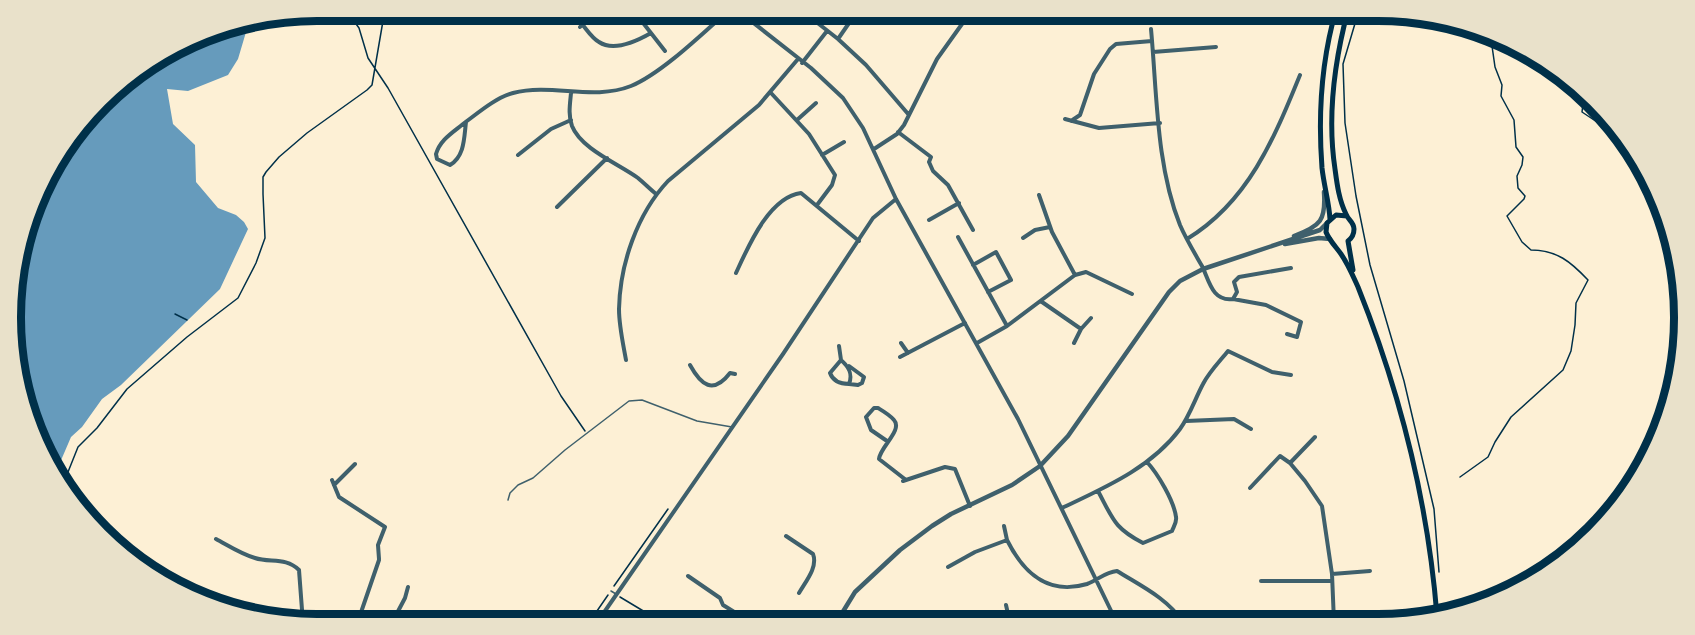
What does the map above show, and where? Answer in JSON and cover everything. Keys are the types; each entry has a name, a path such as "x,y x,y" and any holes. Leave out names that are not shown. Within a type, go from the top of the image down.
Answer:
{"main road":[{"path":"1334,21 1326,54 1320,112 1322,171 1329,221 1326,232 1346,262 1356,284 1390,377 1425,514 1433,565 1436,608"},
{"path":"1346,21 1334,72 1332,150 1337,186 1347,216 1354,228 1354,234 1348,241 1348,250 1356,284"},
{"path":"1329,221 1336,215 1347,216"},
{"path":"1332,241 1348,241"}],"street":[{"path":"585,21 581,25 596,40 605,45 619,46 651,33"},
{"path":"642,21 665,51"},
{"path":"466,122 462,151 457,161 450,165 443,164 437,159 436,154 441,142 466,122 492,103 511,94 531,90 571,93 611,91 630,87 646,78 716,21"},
{"path":"750,21 843,98 874,148 896,199 1018,419 1113,614"},
{"path":"814,21 866,65 909,116"},
{"path":"838,39 850,21"},
{"path":"874,148 898,132 909,116 937,59 964,21"},
{"path":"1152,29 1162,153 1171,197 1187,240 1214,294 1226,300 1233,299 1266,305 1301,322 1297,337 1287,334"},
{"path":"802,63 826,31"},
{"path":"1071,121 1080,115 1088,87 1110,49 1116,44 1152,40"},
{"path":"1154,52 1216,47"},
{"path":"626,360 619,308 626,260 633,237 656,194 668,181 771,93 798,59"},
{"path":"1187,240 1222,212 1246,184 1271,141 1300,75"},
{"path":"571,93 571,120 582,140 640,180 656,194"},
{"path":"771,93 809,134 835,175 832,185 817,205"},
{"path":"797,120 816,103"},
{"path":"1065,119 1099,128 1160,123"},
{"path":"518,155 551,129 571,120"},
{"path":"898,132 931,157 929,162 933,171 948,185 973,230"},
{"path":"822,155 844,142"},
{"path":"557,207 607,158"},
{"path":"1276,245 1321,221 1325,206 1322,171"},
{"path":"736,273 762,224 780,201 793,194 801,193 859,242"},
{"path":"1039,195 1050,227 1075,275"},
{"path":"603,614 733,427 873,218 896,199"},
{"path":"929,220 959,203"},
{"path":"842,614 855,592 900,550 951,514 1012,485 1040,465 1068,436 1169,292 1180,281 1203,269 1320,230 1329,221"},
{"path":"1023,238 1035,230 1050,227"},
{"path":"958,237 1007,326"},
{"path":"1276,245 1319,238 1332,241"},
{"path":"973,265 996,252 1011,279 988,292"},
{"path":"1233,299 1237,292 1234,282 1239,277 1291,268"},
{"path":"977,344 1042,302 1075,275 1086,272 1132,294"},
{"path":"1042,302 1081,329"},
{"path":"1074,343 1081,329 1091,318"},
{"path":"900,357 965,323"},
{"path":"901,343 908,353"},
{"path":"839,346 841,360 850,369 849,384"},
{"path":"1062,508 1098,491 1147,462 1169,443 1185,422 1204,381 1228,351 1272,372 1290,375"},
{"path":"841,360 830,373 831,377 842,384 858,386 864,377 846,365"},
{"path":"690,365 698,378 705,384 714,386 723,382 730,373 735,374"},
{"path":"888,441 872,430 866,417 874,408 878,408 896,424 896,429 888,441 880,453 879,459 904,481 945,467 955,469 970,506"},
{"path":"1185,422 1234,419 1251,429"},
{"path":"1290,463 1315,437"},
{"path":"1250,488 1280,456 1290,463 1322,506 1332,574 1334,614"},
{"path":"1098,491 1117,527 1128,535 1143,543 1172,531 1177,520 1174,509 1155,471 1147,462"},
{"path":"355,464 333,483 339,497 385,527 378,545 379,559"},
{"path":"1004,526 1007,540 1024,567 1039,580 1071,587 1117,571 1163,599 1177,614"},
{"path":"786,536 815,557 815,564 799,593"},
{"path":"216,539 258,560 274,560 293,564 299,570 302,613"},
{"path":"948,567 975,552 1007,540"},
{"path":"360,614 381,554"},
{"path":"1332,574 1370,572"},
{"path":"688,576 720,598 723,605 738,614"},
{"path":"1262,581 1332,581"},
{"path":"397,614 408,587"},
{"path":"1006,605 1008,614"}],"lane":[{"path":"508,500 510,493 518,485 532,478 629,401 638,400 658,404 697,421 733,427"},
{"path":"611,591 616,594"}],"path":[{"path":"354,21 359,28 368,58 394,98 561,396 587,434"},
{"path":"67,475 78,447 97,428 127,389 187,337 238,298 256,263 265,238 263,177 279,158 307,133 372,85 383,21"},
{"path":"1356,21 1343,64 1345,123 1356,196 1370,265 1404,381 1434,509 1440,579"},
{"path":"1460,477 1488,457 1511,417 1563,370 1571,351 1576,303 1588,280 1557,254 1548,250 1531,250 1522,242 1507,216 1524,199 1518,188 1517,176 1523,158 1516,147 1514,120 1501,96 1502,85 1495,67 1492,44"},
{"path":"1583,104 1582,112 1603,126"},
{"path":"175,314 188,321"},
{"path":"595,614 669,508"},
{"path":"616,594 649,614"}],"water":[{"path":"247,30 238,59 228,75 188,91 167,89 173,124 195,145 196,182 218,208 236,215 248,229 220,289 121,385 102,399 82,427 71,437 60,463 37,413 24,356 21,318 24,279 31,241 44,204 61,169 82,137 108,108 137,82 186,52"}]}
